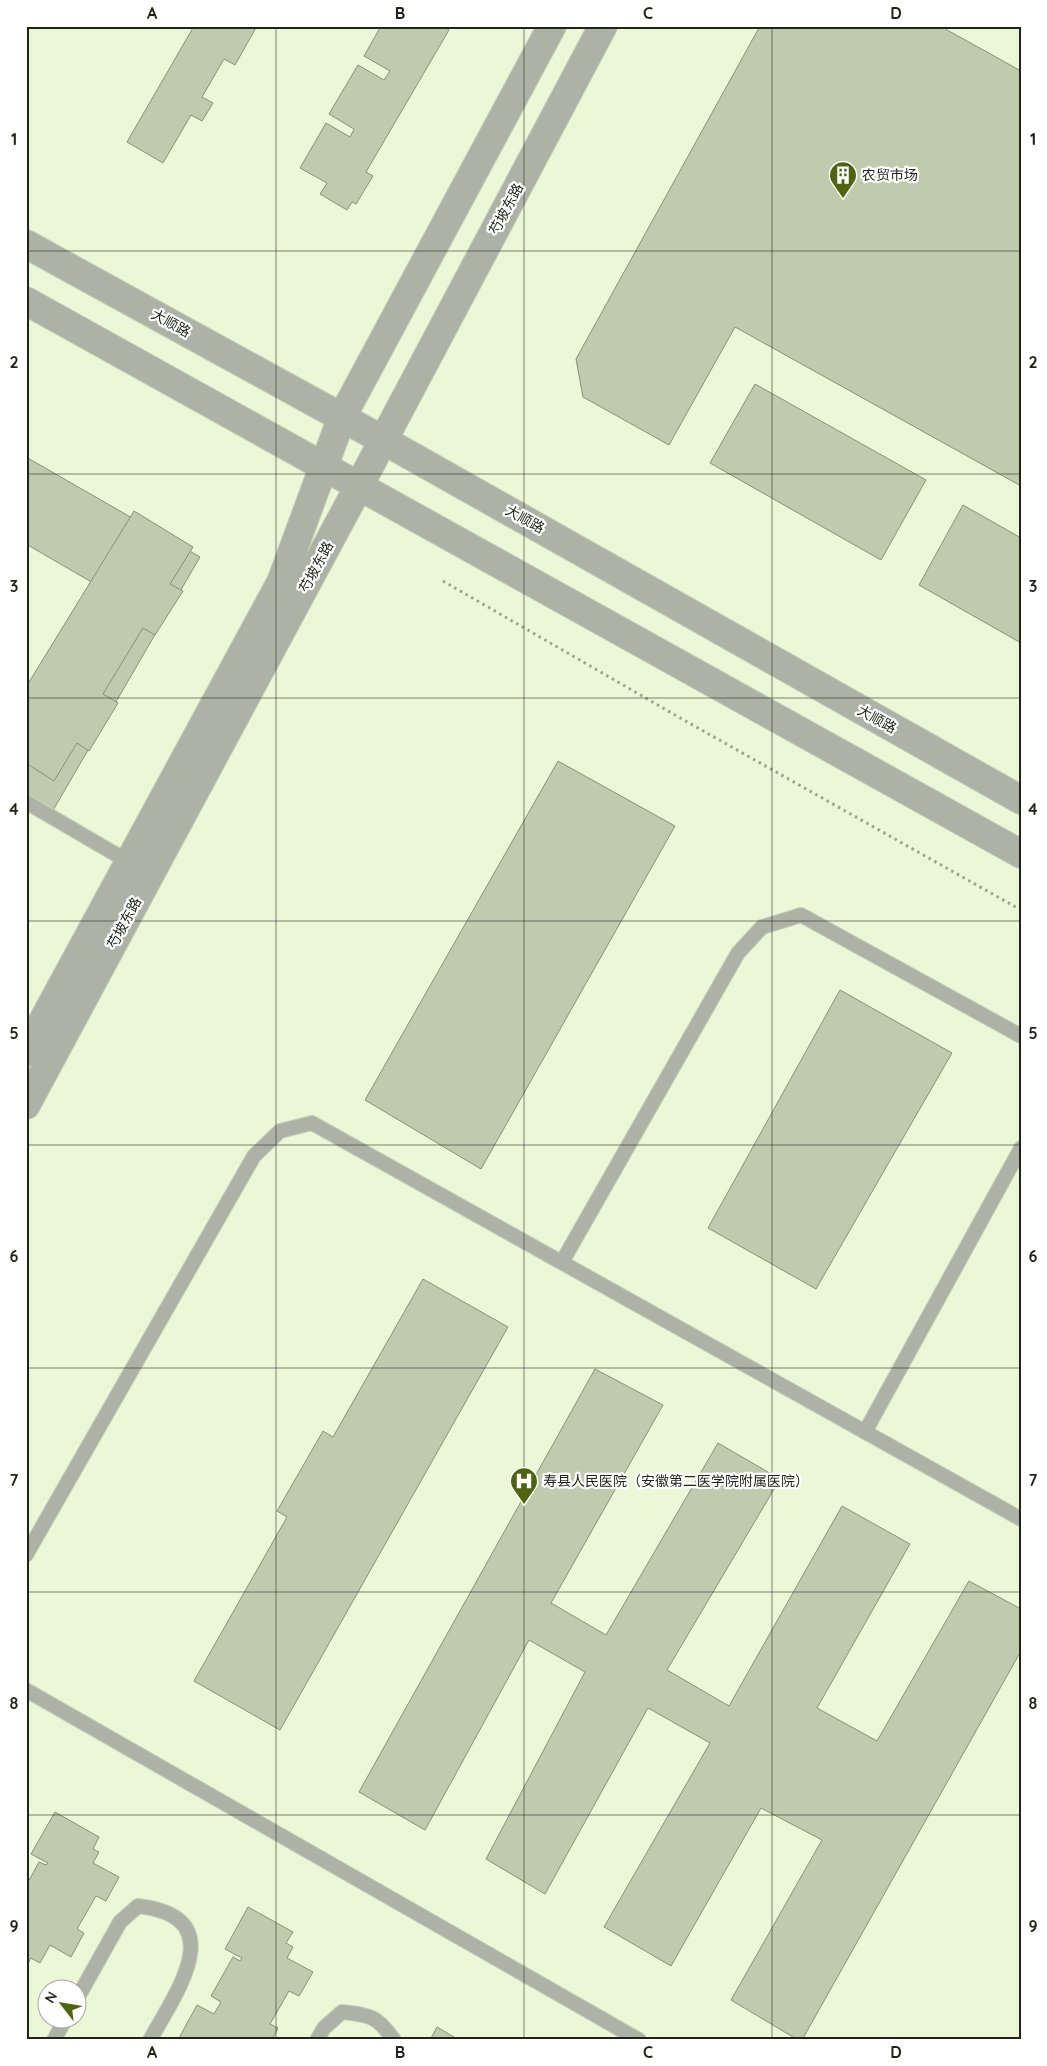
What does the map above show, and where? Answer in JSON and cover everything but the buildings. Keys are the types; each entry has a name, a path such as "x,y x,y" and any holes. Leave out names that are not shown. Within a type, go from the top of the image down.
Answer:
{"street":[{"name":"芍坡东路","path":"26,1052 281,582 342,417 552,26"},
{"name":"芍坡东路","path":"26,1106 360,486 603,26"},
{"name":"大顺路","path":"26,244 342,417 1021,800"},
{"path":"26,301 1021,854"}],"lane":[{"path":"26,802 129,862"},
{"path":"562,1262 738,953 762,927 801,915 1021,1036"},
{"path":"26,1555 254,1156 280,1131 312,1123 1021,1519"},
{"path":"864,1432 1021,1148"},
{"path":"26,1690 639,2040"},
{"path":"88,1979 120,1922 138,1906 158,1909 177,1918 191,1937 189,1967 150,2040"},
{"path":"317,2040 324,2028 342,2012 362,2014 382,2022 394,2040"},
{"path":"54,2040 61,2028"}],"path":[{"path":"443,581 675,715 1021,910"}],"place":[{"name":"农贸市场","path":"843,199"},
{"name":"寿县人民医院（安徽第二医学院附属医院）","path":"524,1505"}]}
